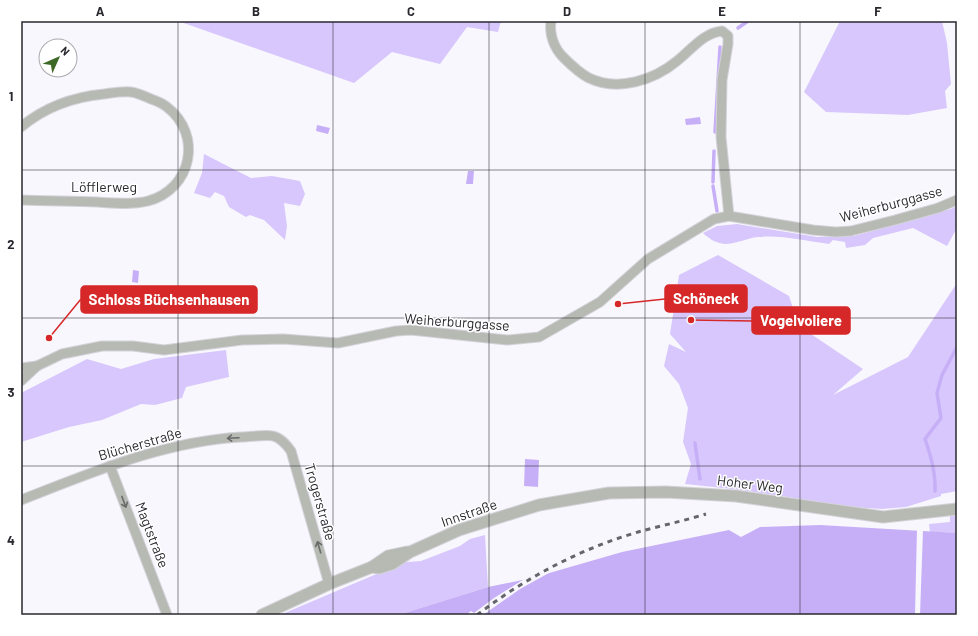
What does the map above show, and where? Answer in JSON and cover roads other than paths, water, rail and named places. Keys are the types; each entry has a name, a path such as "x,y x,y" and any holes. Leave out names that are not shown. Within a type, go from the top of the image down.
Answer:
{"street":[{"path":"551,21 551,33 556,48 561,55 588,78 609,84 626,84 647,79 676,62 702,39 710,34 722,31 728,36 722,80 721,137 729,216"},
{"name":"Löfflerweg","path":"21,127 43,111 66,101 88,96 132,92 162,103 174,113 186,133 189,151 184,174 176,185 165,194 148,201 118,203 21,200"},
{"name":"Weiherburggasse","path":"21,381 37,366 62,354 102,346 133,346 164,350 242,340 282,339 338,344 396,331 411,330 507,340 539,337 600,302 648,259 714,219 729,216 812,230 836,232 851,231 938,208 957,200"},
{"name":"Weiherburggasse","path":"21,368 37,366"},
{"name":"Blücherstraße","path":"21,500 110,466 173,447 226,438 272,436"},
{"name":"Trogerstraße","path":"272,436 285,442 291,451 330,584"},
{"name":"Magtstraße","path":"110,466 167,615"},
{"name":"Hoher Weg","path":"539,505 610,493 666,492 736,496 883,517 957,509"},
{"name":"Innstraße","path":"262,615 330,584 372,567 388,556 410,552 460,530 539,505"}],"waterway":[{"path":"738,28 748,21"},
{"path":"715,132 720,47"},
{"path":"713,182 714,151"},
{"path":"713,186 717,211"},
{"path":"935,491 933,465 925,439 941,418 937,393 942,375 957,347"},
{"path":"695,443 700,479"}],"railway":[{"path":"477,615 514,589 574,556 616,539 706,514"}],"place":[{"name":"Schöneck","path":"618,304"},
{"name":"Vogelvoliere","path":"691,320"},
{"name":"Schloss Büchsenhausen","path":"49,338"}]}
